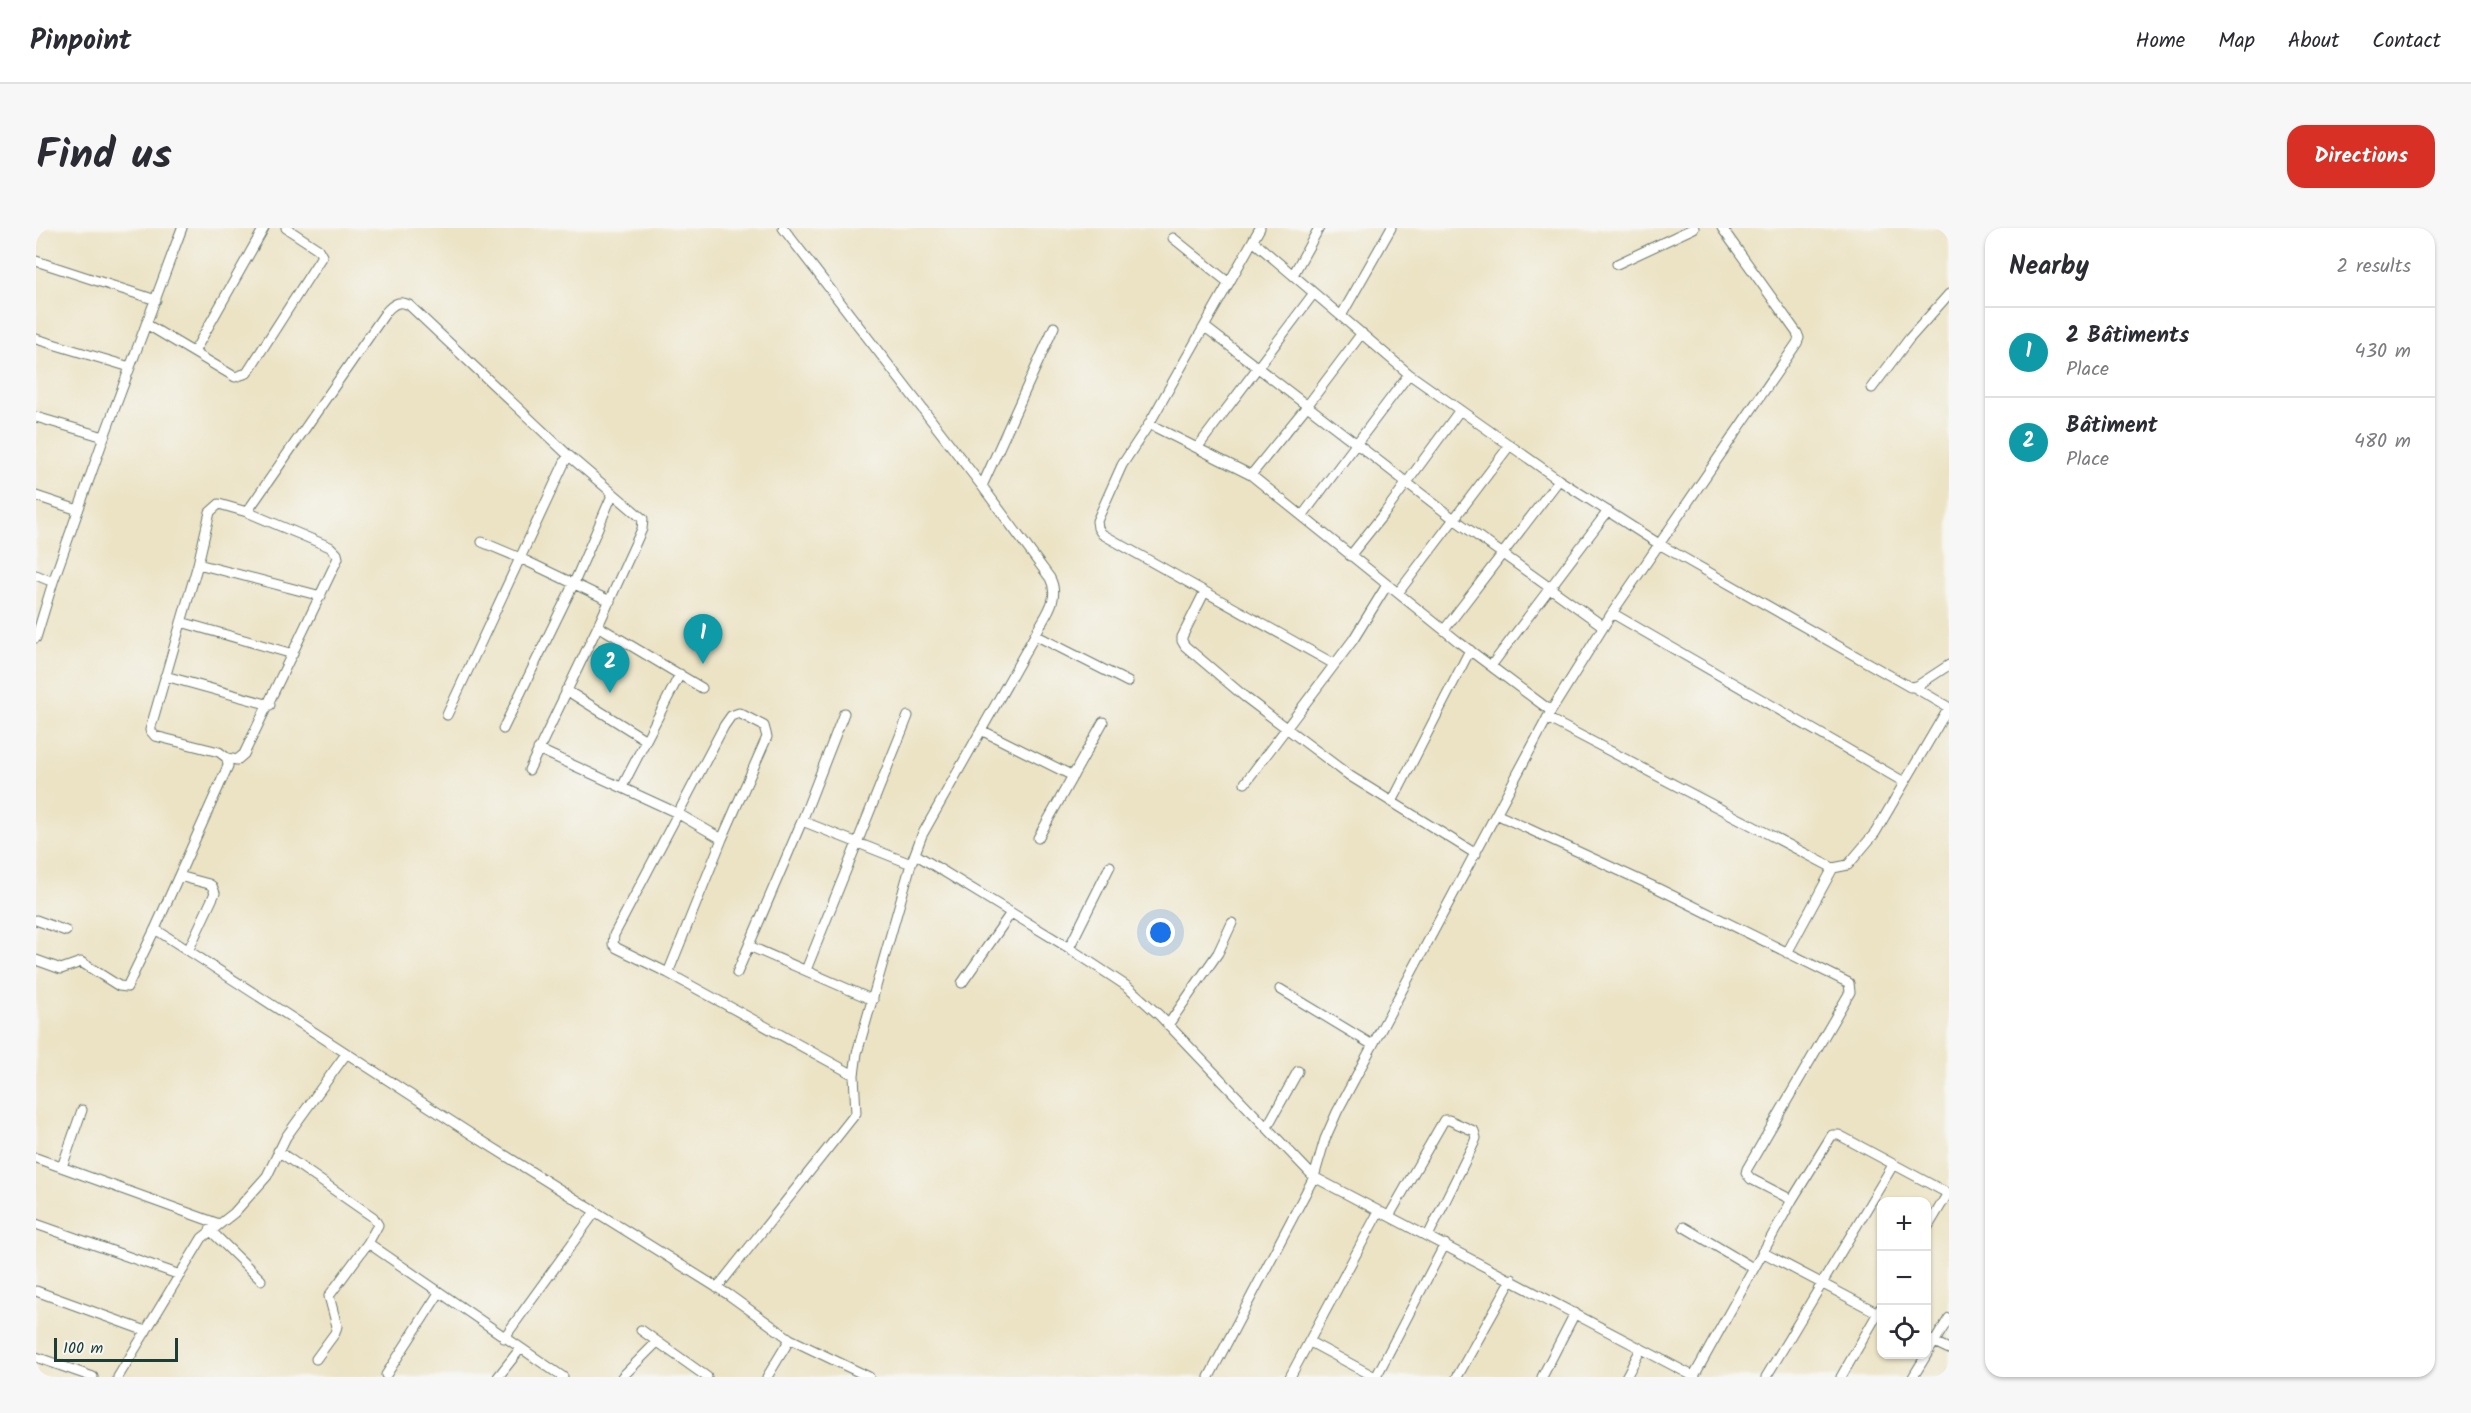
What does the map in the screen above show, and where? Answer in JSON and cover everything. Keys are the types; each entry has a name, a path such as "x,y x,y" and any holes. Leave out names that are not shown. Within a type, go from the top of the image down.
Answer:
{"street":[{"path":"36,638 78,510 182,228"},
{"path":"194,352 264,228"},
{"path":"146,324 235,376 247,373 322,256 318,249 286,228"},
{"path":"717,1288 856,1113 854,1075 857,1053 911,864 922,835 1035,635 1053,601 1055,591 982,486 783,228"},
{"path":"1260,228 1149,424 1122,465 1097,521 1098,528 1102,534 1112,540 1334,664"},
{"path":"1293,275 1319,228"},
{"path":"1341,316 1391,228"},
{"path":"1617,264 1694,228"},
{"path":"1209,1377 1314,1177 1329,1127 1371,1044 1476,854 1549,714 1603,626 1799,338 1722,228"},
{"path":"1173,238 1229,283"},
{"path":"1149,424 1251,475 1549,714 1833,868 1848,865 1854,860 1875,833 1948,708 1659,544 1559,480 1409,374 1253,241"},
{"path":"36,261 156,300"},
{"path":"1197,448 1314,293"},
{"path":"1872,388 1909,339 1949,294"},
{"path":"247,512 386,312 397,302 410,306 568,455 643,519 610,601 529,770"},
{"path":"982,486 1054,327"},
{"path":"1204,327 1454,519 1603,626"},
{"path":"1251,475 1362,333"},
{"path":"36,339 129,367"},
{"path":"1302,516 1409,374"},
{"path":"1350,556 1460,410"},
{"path":"36,417 104,437"},
{"path":"1398,593 1510,445"},
{"path":"447,715 568,455"},
{"path":"1444,630 1559,480"},
{"path":"503,729 574,583 613,494"},
{"path":"36,496 78,510"},
{"path":"219,504 247,512 330,547 337,554 336,565 270,705 242,757 237,760 227,758 219,752 152,734 150,725 198,564 212,507 219,504"},
{"path":"1491,666 1608,512"},
{"path":"482,543 520,558 610,601"},
{"path":"198,564 321,596"},
{"path":"36,575 53,582"},
{"path":"1245,783 1353,640 1387,585"},
{"path":"1204,593 1182,641 1245,697 1350,776 1476,854"},
{"path":"1612,613 1904,782"},
{"path":"181,622 293,654"},
{"path":"598,626 702,687"},
{"path":"1035,635 1128,682"},
{"path":"1392,802 1470,650"},
{"path":"1914,687 1949,665"},
{"path":"622,787 680,674"},
{"path":"165,676 270,705"},
{"path":"566,690 646,740"},
{"path":"668,973 722,839 765,741 767,732 764,726 739,713 731,716 677,813 613,939 613,944 854,1075"},
{"path":"737,973 802,821 844,713"},
{"path":"806,970 908,716"},
{"path":"1038,838 1103,722"},
{"path":"981,730 1073,776"},
{"path":"538,749 677,813 722,839"},
{"path":"36,960 61,969 81,962 118,986 127,987 228,766 227,758"},
{"path":"1496,814 1657,888 1849,983 1851,988 1747,1169 1746,1173 1751,1179 1792,1200"},
{"path":"802,821 911,864"},
{"path":"915,854 1069,948 1128,987 1168,1025 1314,1177 1512,1279 1694,1377 1762,1252 1832,1135 1839,1135 1949,1193 1931,1222"},
{"path":"1069,948 1110,866"},
{"path":"1787,953 1833,868"},
{"path":"179,876 209,884 215,893 188,951"},
{"path":"962,983 1011,913"},
{"path":"36,920 66,931"},
{"path":"1168,1025 1218,953 1232,923"},
{"path":"155,929 346,1054 717,1288 790,1339 869,1377"},
{"path":"749,946 873,1000"},
{"path":"1280,989 1371,1044"},
{"path":"118,1377 202,1238 234,1213 267,1176 274,1165 278,1150 346,1054"},
{"path":"1267,1127 1298,1071"},
{"path":"62,1167 82,1110"},
{"path":"1389,1216 1444,1120 1474,1131 1476,1138 1474,1143 1428,1236"},
{"path":"278,1150 373,1217 378,1225 368,1243 329,1296 337,1326 335,1333 316,1359"},
{"path":"36,1158 219,1224"},
{"path":"1766,1377 1893,1164"},
{"path":"1290,1377 1379,1211"},
{"path":"504,1338 595,1212"},
{"path":"36,1224 180,1275"},
{"path":"1684,1227 1753,1268"},
{"path":"210,1230 261,1280"},
{"path":"368,1243 563,1377"},
{"path":"1310,1342 1376,1377 1445,1244"},
{"path":"1762,1252 1877,1311"},
{"path":"1458,1377 1512,1279"},
{"path":"36,1291 146,1331"},
{"path":"386,1376 439,1293"},
{"path":"1542,1377 1575,1313"},
{"path":"1841,1377 1877,1317"},
{"path":"1949,1318 1931,1340 1949,1349"},
{"path":"640,1330 707,1377"},
{"path":"767,1377 790,1339"},
{"path":"622,1377 657,1342"},
{"path":"498,1377 520,1349"},
{"path":"1626,1377 1641,1349"},
{"path":"36,1357 93,1377"},
{"path":"1913,1377 1922,1359"}],"place":[{"name":"2 Bâtiments","path":"703,664"},
{"name":"Bâtiment","path":"610,693"}]}
